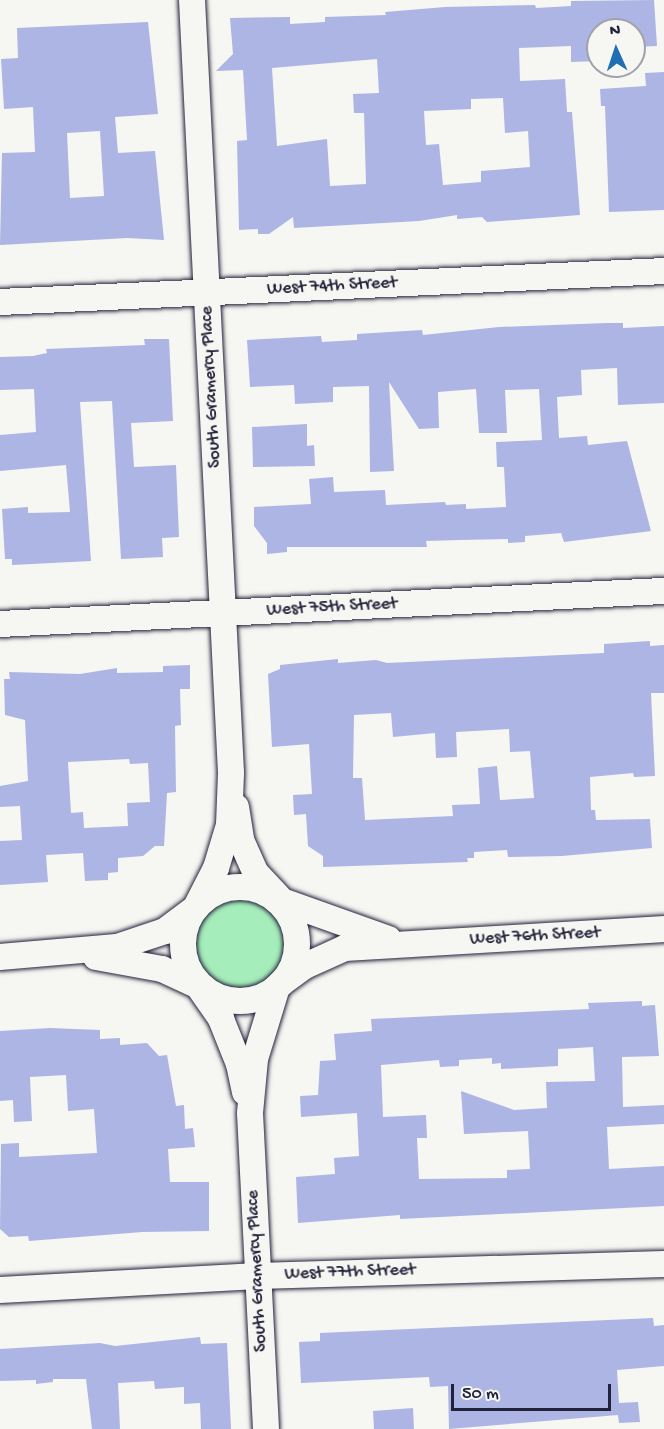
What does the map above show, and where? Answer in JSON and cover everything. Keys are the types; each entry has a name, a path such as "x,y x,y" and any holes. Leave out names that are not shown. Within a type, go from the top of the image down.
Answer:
{"street":[{"name":"South Gramercy Place","path":"192,0 231,773 229,825 216,868 196,907"},
{"name":"West 74th Street","path":"0,302 664,271"},
{"name":"West 75th Street","path":"0,624 664,591"},
{"name":"South Gramercy Place","path":"231,773 241,840 256,873 281,900"},
{"path":"0,957 117,947 165,931 212,894 232,887 259,889 281,900 294,921 298,947 291,970 278,986 261,997 240,1002 215,996 162,969 114,958 51,954"},
{"name":"West 76th Street","path":"281,900 332,922 405,944"},
{"path":"196,907 186,922 182,946 186,969 198,986"},
{"name":"West 76th Street","path":"278,986 305,966 345,948 664,929"},
{"name":"South Gramercy Place","path":"198,986 221,1019 236,1055 250,1113"},
{"name":"South Gramercy Place","path":"266,1429 250,1113 255,1059 278,986"},
{"name":"West 77th Street","path":"0,1290 258,1276 664,1264"}],"green space":[{"path":"240,892 260,896 277,907 288,924 292,944 288,964 277,981 260,992 240,996 220,992 203,981 192,964 188,944 192,924 203,907 220,896"}],"building":[{"path":"654,0 657,46 646,46 646,18 586,18 586,61 571,62 571,46 519,48 520,81 565,79 567,112 572,112 580,215 487,222 482,217 457,219 457,215 419,221 294,228 293,217 269,234 258,234 258,229 239,230 237,141 247,140 243,70 216,71 233,54 230,18 290,17 290,24 325,22 325,17 386,15 385,12 445,7 571,6 571,1","holes":["377,59 379,93 353,94 354,113 364,113 366,184 330,186 327,139 277,146 272,68","503,98 505,133 528,131 530,167 481,171 481,182 443,185 439,144 426,145 424,111 471,109 471,99"]},
{"path":"148,22 158,114 115,117 118,153 155,151 164,240 127,238 0,245 2,153 35,152 33,107 4,109 1,59 18,58 17,28","holes":["100,131 104,196 70,198 67,133"]},
{"path":"664,72 664,210 609,212 605,106 601,106 600,89 646,86 646,73"},
{"path":"623,323 623,328 664,326 664,403 618,405 617,368 581,370 582,395 557,397 559,438 587,436 588,445 627,441 651,531 564,542 561,533 525,536 525,542 508,543 508,539 426,541 427,547 287,547 287,552 267,554 267,543 254,526 254,507 311,504 309,479 333,477 334,492 385,490 386,505 445,502 446,505 466,504 466,509 506,507 504,467 497,467 496,442 542,440 539,389 505,390 507,433 479,433 476,389 438,392 439,428 419,429 389,382 394,471 370,472 369,386 333,387 333,402 295,404 294,385 250,387 247,340 321,336 322,342 357,340 357,334 422,330 423,335 499,327"},
{"path":"144,339 169,339 173,421 131,423 134,467 176,465 179,537 162,538 163,557 121,559 112,401 80,402 91,561 12,565 12,559 5,559 2,509 28,507 28,513 70,512 66,465 0,471 0,435 36,432 34,389 0,390 0,357 33,356 47,353 46,349 145,345"},
{"path":"307,424 307,446 314,445 315,466 253,467 252,427"},
{"path":"650,641 650,646 664,645 664,693 651,693 655,776 634,777 633,773 590,777 591,810 595,810 596,820 650,819 652,848 562,856 508,857 507,850 474,852 474,858 467,858 468,862 323,867 323,856 308,846 306,814 294,815 293,795 312,794 309,744 272,747 268,674 280,669 280,665 338,659 338,663 376,660 387,663 604,653 604,644","holes":["391,713 393,737 435,733 436,758 457,757 456,732 509,729 510,752 530,751 534,798 500,800 497,766 478,768 480,804 452,805 453,816 365,820 362,778 353,778 354,715"]},
{"path":"190,665 190,689 180,689 181,725 175,726 176,792 167,793 164,846 155,846 143,856 118,858 118,872 108,873 108,880 85,881 83,853 46,855 48,882 0,885 0,841 22,840 20,806 0,807 0,786 28,781 25,720 5,715 4,679 10,679 9,672 80,674 117,668 117,673 163,672 163,666","holes":["129,759 130,764 148,763 150,802 127,803 128,826 84,828 83,812 71,813 68,762"]},
{"path":"642,1001 642,1006 655,1005 659,1056 622,1057 623,1107 664,1105 664,1124 607,1127 609,1169 664,1166 664,1206 400,1219 400,1215 298,1223 296,1177 335,1174 334,1158 359,1156 357,1113 301,1117 300,1096 318,1095 320,1061 336,1060 334,1034 372,1031 371,1019 589,1009 588,1003","holes":["593,1047 595,1081 546,1082 547,1108 514,1110 461,1091 464,1134 528,1131 530,1169 507,1170 507,1178 419,1179 417,1138 427,1138 426,1115 383,1117 381,1065 439,1060 440,1067 459,1066 459,1060 492,1058 492,1064 501,1063 501,1069 558,1066 558,1049"]},
{"path":"50,1028 100,1030 100,1039 120,1038 120,1045 147,1043 159,1056 167,1055 176,1106 184,1105 185,1129 193,1128 195,1147 168,1149 170,1182 209,1182 209,1231 142,1232 29,1241 28,1236 9,1237 0,1229 1,1144 19,1143 19,1157 97,1153 94,1109 68,1111 66,1075 30,1077 32,1121 14,1122 13,1100 0,1101 0,1031"},
{"path":"653,1318 654,1326 664,1325 664,1366 617,1370 619,1403 638,1402 640,1422 619,1423 618,1415 449,1429 448,1386 430,1387 429,1377 301,1383 299,1342 320,1341 320,1333"},
{"path":"200,1337 201,1344 227,1343 231,1429 201,1429 200,1403 184,1404 184,1387 155,1389 154,1381 118,1383 120,1429 92,1429 86,1379 53,1379 53,1382 36,1384 36,1380 0,1381 0,1349 100,1343 115,1346"},
{"path":"413,1408 414,1429 374,1429 373,1411"}]}
